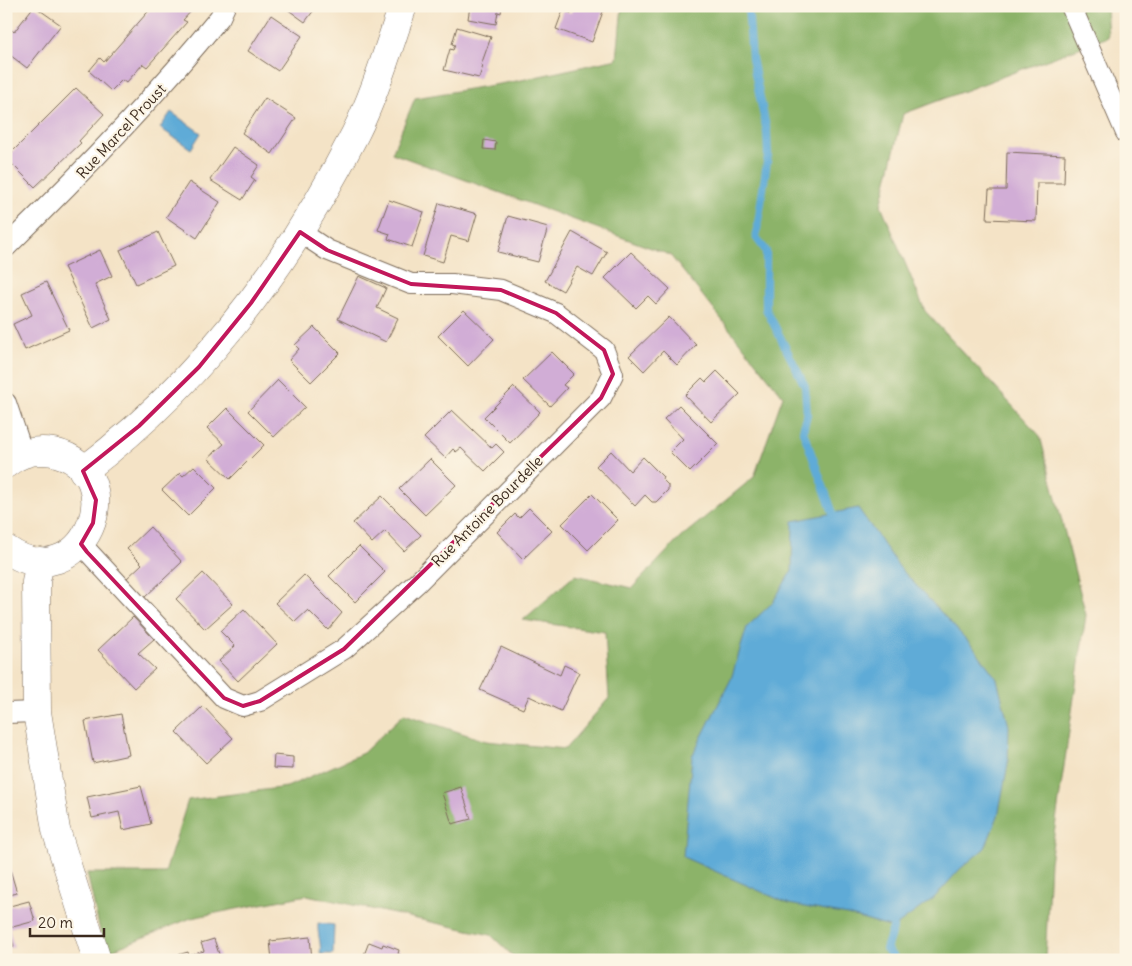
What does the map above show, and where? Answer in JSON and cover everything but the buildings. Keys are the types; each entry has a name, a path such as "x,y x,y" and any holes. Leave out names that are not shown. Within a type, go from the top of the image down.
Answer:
{"street":[{"name":"Rue Marcel Proust","path":"6,247 78,177 166,83 220,17 225,6"},
{"path":"83,471 139,426 199,367 251,303 300,232 356,133 403,6"},
{"path":"1071,6 1126,133"},
{"name":"Rue Antoine Bourdelle","path":"81,544 86,552 224,698 243,706 260,701 344,649 418,582 602,398 613,374 604,350 556,313 501,290 452,284 411,284 328,250 300,232"},
{"path":"6,403 15,459 45,451 60,454 72,461 83,471 92,484 96,508 90,531 81,544 65,556 40,561 19,556 6,549"},
{"path":"40,561 36,582 37,712 56,830 97,960"},
{"path":"6,713 37,712"}],"highlighted area":[{"path":"300,232 327,250 411,284 501,290 556,313 604,350 613,374 601,398 344,649 260,701 243,706 224,698 81,544 93,523 96,500 83,471 139,426 199,367 251,303"}],"green space":[{"path":"622,6 1106,6 1108,37 903,114 881,205 925,311 1040,436 1086,615 1050,862 1045,960 517,960 491,935 307,895 191,918 105,953 87,873 165,873 188,800 287,787 363,753 404,714 486,741 565,749 609,698 605,632 523,620 575,575 632,588 680,538 754,477 783,396 670,255 392,153 415,98 517,81 617,59"}],"water":[{"path":"171,112 201,133 191,149 160,128"},
{"path":"858,508 900,568 975,649 997,679 1009,726 1008,764 998,816 985,848 960,869 934,898 893,928 847,915 789,904 683,857 692,756 731,679 747,627 773,602 792,570 793,521"},
{"path":"318,923 334,925 333,954 320,954"}],"waterway":[{"path":"748,6 752,58 767,132 768,155 756,237 766,251 766,309 805,386 807,414 803,431 833,513"},
{"path":"893,928 886,949 896,960"}]}
